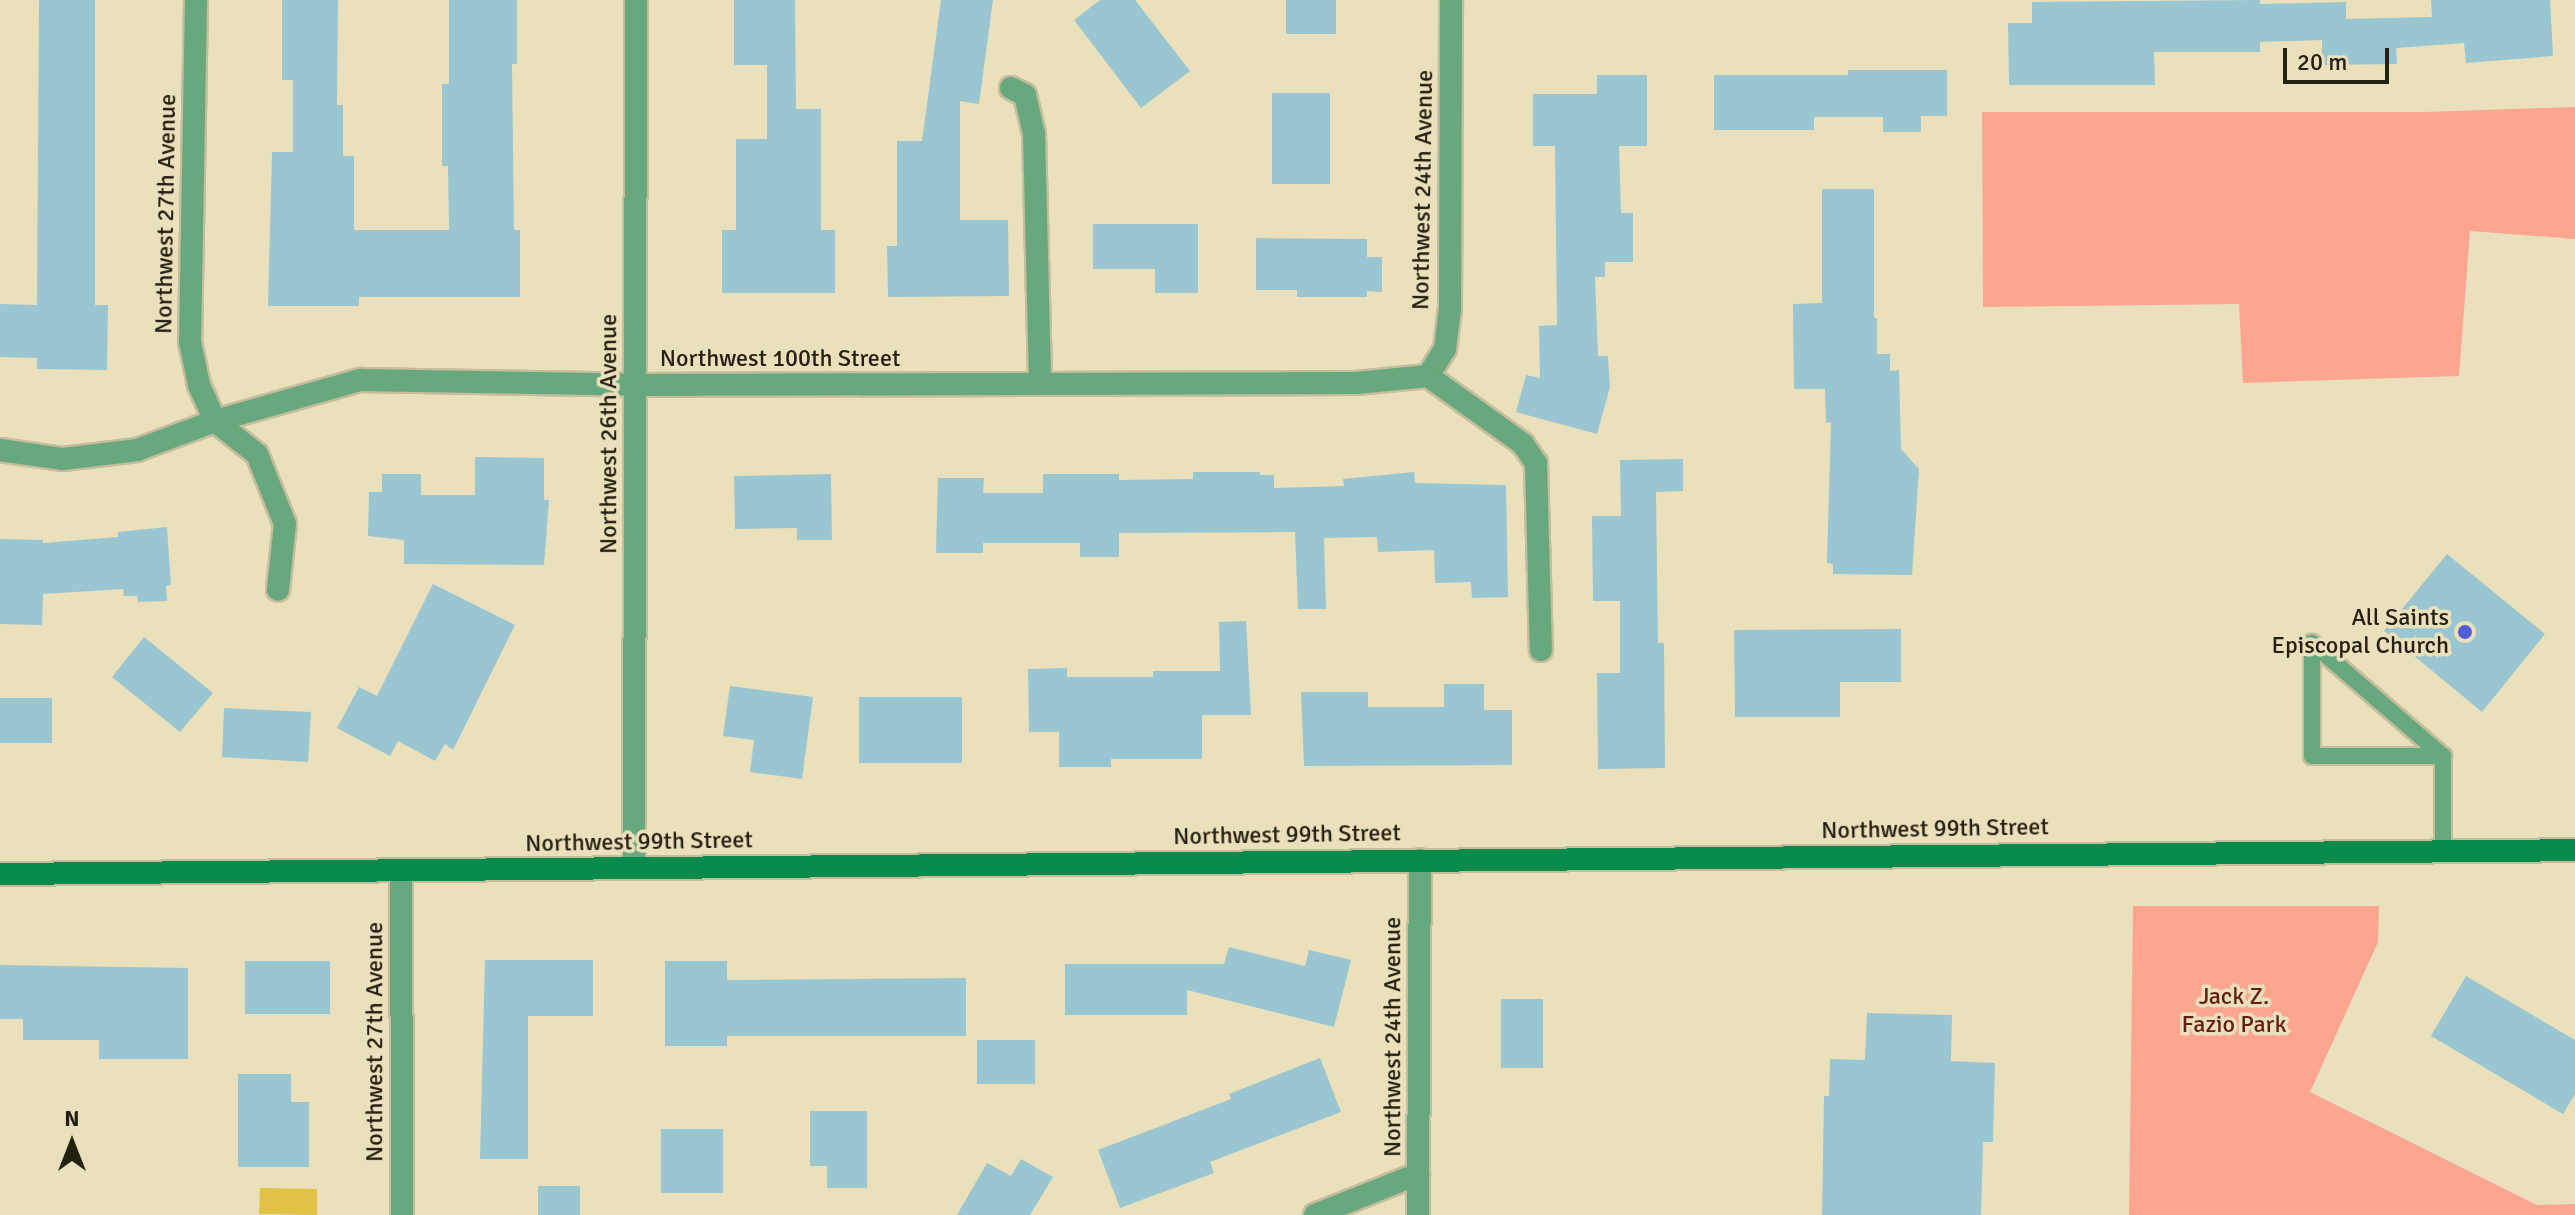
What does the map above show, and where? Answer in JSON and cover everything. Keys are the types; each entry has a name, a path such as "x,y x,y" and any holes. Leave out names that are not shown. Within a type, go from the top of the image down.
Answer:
{"main road":[{"name":"Northwest 99th Street","path":"0,874 2575,850"}],"street":[{"name":"Northwest 27th Avenue","path":"196,0 190,342 199,385 215,421 257,454 285,524 278,590"},
{"name":"Northwest 26th Avenue","path":"634,868 636,0"},
{"name":"Northwest 24th Avenue","path":"1428,376 1445,349 1450,310 1451,0"},
{"path":"1011,88 1025,95 1034,133 1040,384"},
{"name":"Northwest 100th Street","path":"0,450 63,459 137,450 215,421 360,380 636,385 1356,383 1428,376"},
{"path":"1428,376 1523,444 1536,463 1541,650"},
{"name":"Northwest 24th Avenue","path":"1418,1215 1420,860"},
{"name":"Northwest 27th Avenue","path":"401,870 402,1215"},
{"path":"1315,1215 1418,1174"}],"lane":[{"path":"2443,756 2312,756 2312,643 2443,756 2443,851"}],"green space":[{"path":"2575,107 2575,239 2470,231 2459,376 2243,383 2239,304 1983,307 1982,112 2424,112"},
{"name":"Jack Z. Fazio Park","path":"2133,906 2379,906 2378,942 2310,1092 2537,1205 2575,1204 2575,1215 2129,1215"}],"shaded area":[{"path":"260,1188 317,1189 317,1215 259,1214"}],"building":[{"path":"39,0 95,0 95,305 108,305 107,370 37,369 37,358 0,357 0,304 37,305"},
{"path":"282,0 338,0 337,105 343,105 343,156 354,156 354,230 449,230 448,166 442,166 442,84 449,84 449,0 517,0 517,64 512,64 514,230 520,230 520,297 359,297 359,306 268,306 272,152 293,152 293,80 282,80"},
{"path":"734,0 795,0 796,109 821,109 821,230 835,230 835,293 722,293 722,230 736,230 736,139 767,139 767,65 734,65"},
{"path":"941,0 993,0 979,104 960,101 960,220 1008,220 1009,296 888,297 887,246 897,246 897,141 922,141"},
{"path":"1100,0 1135,0 1190,71 1141,108 1074,20"},
{"path":"1286,0 1336,0 1336,34 1286,34"},
{"path":"2260,0 2260,4 2346,2 2346,19 2432,17 2431,0 2550,0 2553,56 2466,63 2464,43 2396,48 2397,64 2322,65 2322,40 2260,42 2260,52 2154,52 2155,85 2009,85 2008,23 2032,23 2032,2"},
{"path":"1848,70 1947,70 1947,116 1921,116 1921,132 1883,132 1883,117 1814,117 1814,130 1714,130 1714,75 1848,75"},
{"path":"1597,75 1647,75 1647,146 1619,146 1621,213 1633,213 1633,262 1605,262 1605,277 1595,277 1598,356 1608,356 1610,387 1597,434 1516,412 1526,375 1540,378 1539,326 1557,325 1555,146 1533,146 1533,94 1597,94"},
{"path":"1272,93 1330,93 1330,184 1272,184"},
{"path":"1822,189 1874,189 1877,354 1890,354 1890,371 1899,370 1901,449 1919,469 1912,575 1833,574 1833,564 1827,563 1831,422 1826,423 1825,389 1794,389 1793,304 1822,303"},
{"path":"1093,224 1198,224 1198,293 1155,293 1155,269 1093,269"},
{"path":"1256,238 1367,239 1367,257 1382,257 1382,292 1367,291 1367,297 1297,297 1297,290 1256,290"},
{"path":"475,457 544,458 544,500 549,500 544,565 404,564 404,540 368,536 369,492 382,492 382,474 421,474 421,495 475,495"},
{"path":"1683,459 1683,491 1656,492 1658,643 1664,643 1665,768 1598,769 1597,673 1620,673 1620,601 1593,601 1592,516 1621,516 1620,460"},
{"path":"1193,472 1260,472 1260,475 1274,475 1274,488 1344,486 1343,479 1414,472 1415,483 1506,485 1508,597 1472,598 1471,582 1435,583 1434,550 1378,552 1377,537 1324,538 1326,609 1298,609 1295,532 1119,533 1119,557 1080,557 1080,543 983,543 983,553 936,553 938,478 984,478 983,493 1043,493 1043,474 1119,474 1119,480 1193,479"},
{"path":"831,474 832,540 797,540 797,528 735,529 734,476"},
{"path":"167,527 171,585 166,586 167,601 138,602 137,596 124,596 123,589 43,594 42,625 0,624 0,539 43,540 43,543 118,537 118,532"},
{"name":"All Saints Episcopal Church","path":"2447,554 2545,634 2482,712 2384,631"},
{"path":"433,584 515,625 453,750 445,744 435,761 398,741 390,756 337,728 359,687 377,696"},
{"path":"1246,621 1251,715 1202,715 1202,759 1111,759 1111,767 1059,767 1059,732 1029,732 1028,669 1067,668 1067,677 1153,677 1153,671 1220,671 1219,622"},
{"path":"1901,629 1901,682 1840,682 1840,717 1735,717 1734,630"},
{"path":"144,637 213,693 180,732 112,677"},
{"path":"1444,684 1484,684 1484,710 1512,710 1512,765 1304,766 1301,692 1368,692 1368,707 1444,707"},
{"path":"730,686 813,697 802,779 750,772 754,740 723,736"},
{"path":"859,697 962,697 962,763 859,763"},
{"path":"0,698 52,698 52,743 0,743"},
{"path":"224,708 311,712 308,762 222,757"},
{"path":"1229,947 1305,966 1309,950 1351,960 1334,1027 1187,990 1187,1015 1065,1015 1065,964 1224,964"},
{"path":"485,960 593,960 593,1016 528,1016 528,1159 480,1159"},
{"path":"245,961 330,961 330,1014 245,1014"},
{"path":"665,961 727,961 727,980 966,978 966,1036 727,1036 727,1046 665,1046"},
{"path":"0,965 188,968 188,1059 99,1059 99,1040 23,1040 23,1019 0,1019"},
{"path":"2466,976 2575,1040 2575,1094 2563,1114 2431,1036"},
{"path":"1501,999 1543,999 1543,1068 1501,1068"},
{"path":"1867,1013 1952,1015 1951,1061 1995,1063 1993,1142 1983,1142 1981,1215 1822,1215 1824,1096 1829,1096 1830,1059 1865,1060"},
{"path":"977,1040 1035,1040 1035,1084 977,1084"},
{"path":"1320,1058 1341,1112 1210,1162 1214,1173 1120,1208 1098,1150 1231,1099 1229,1094"},
{"path":"238,1074 291,1074 291,1102 309,1102 309,1167 238,1167"},
{"path":"810,1111 867,1111 867,1188 827,1188 827,1166 810,1166"},
{"path":"661,1129 723,1129 723,1193 661,1193"},
{"path":"1021,1159 1053,1177 1030,1215 957,1215 987,1163 1011,1176"},
{"path":"538,1186 580,1186 580,1215 538,1215"}],"place":[{"name":"All Saints Episcopal Church","path":"2465,632"}]}
